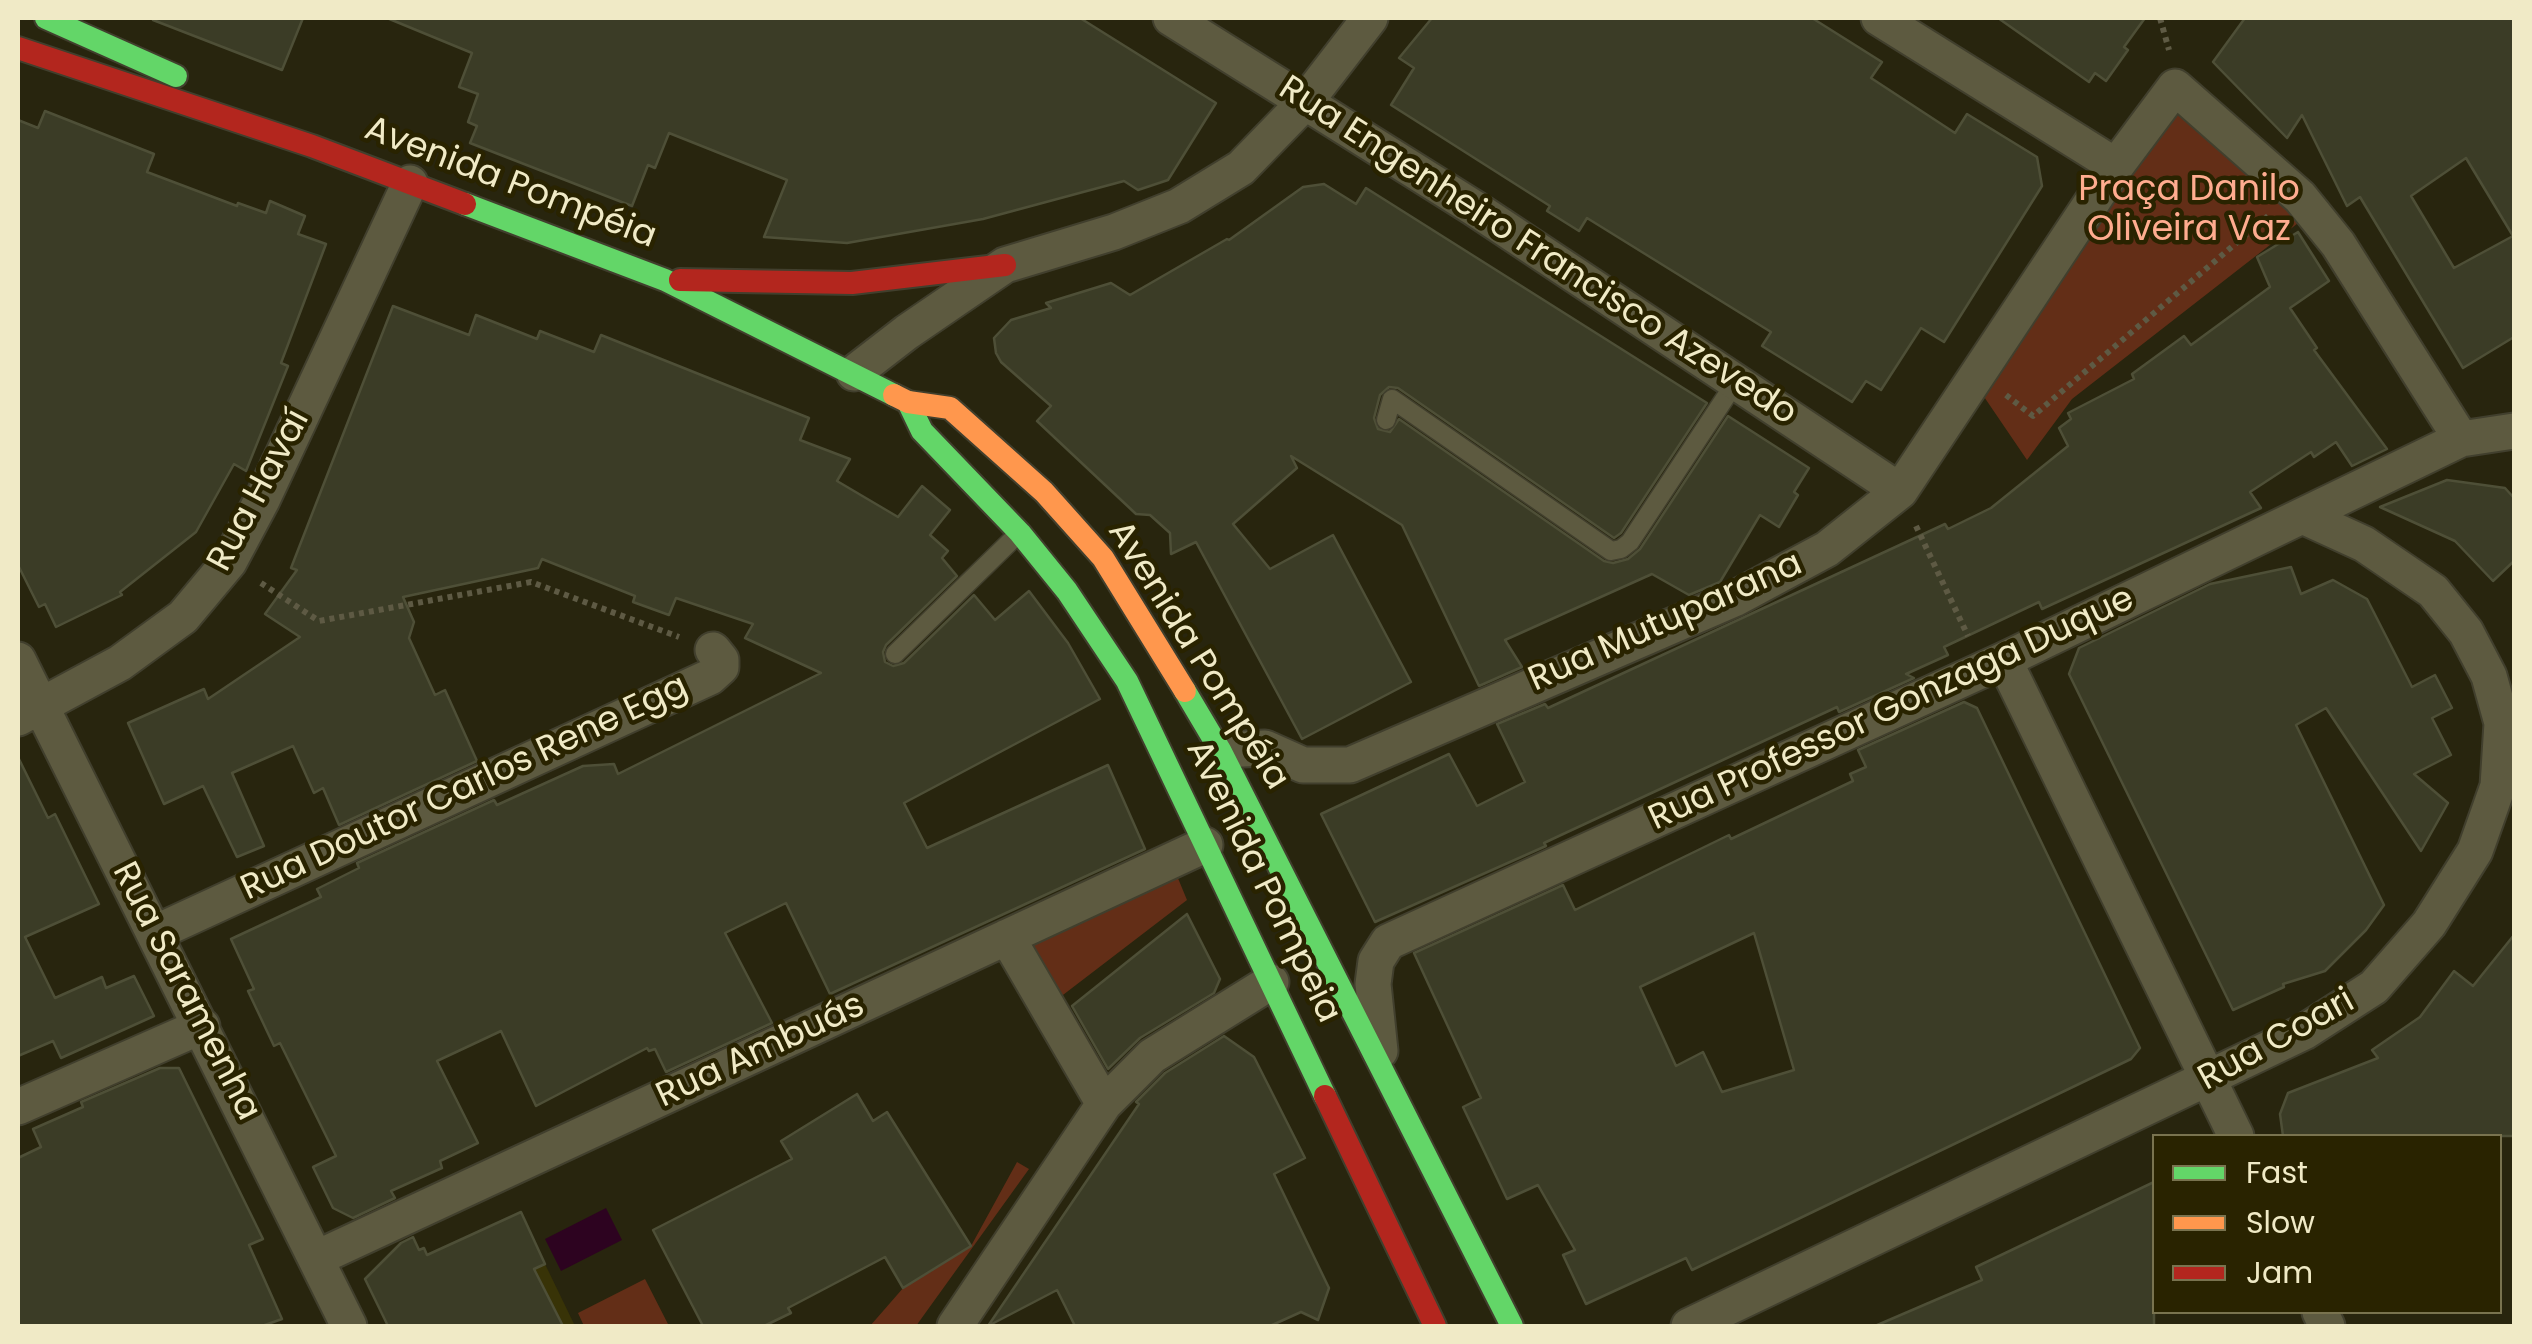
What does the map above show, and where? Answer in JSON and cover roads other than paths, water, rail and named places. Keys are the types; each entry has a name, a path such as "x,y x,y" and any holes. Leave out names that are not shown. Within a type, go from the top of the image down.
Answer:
{"main road":[{"name":"Avenida Pompéia","path":"46,18 136,56 312,146"},
{"name":"Avenida Pompéia","path":"18,48 312,146 665,280 908,402 950,408 1044,492 1103,558 1136,610 1220,750 1512,1326"},
{"path":"665,280 852,283 1006,265"},
{"name":"Avenida Pompeia","path":"908,402 922,431 1020,532 1076,604 1128,682 1435,1326"}],"street":[{"name":"Rua Engenheiro Francisco Azevedo","path":"1171,18 1737,380 1900,491"},
{"path":"854,373 1006,265 1114,232 1179,206 1241,168 1306,102 1370,18"},
{"path":"1879,18 2116,166"},
{"name":"Rua Mutuparana","path":"1220,750 1265,748 1304,764 1350,764 1734,598 1826,549 1900,491 2116,166 2175,86 2296,193 2338,244 2461,440"},
{"name":"Rua Havaí","path":"29,713 120,663 182,617 229,562 410,183"},
{"name":"Rua Professor Gonzaga Duque","path":"1382,1067 1373,984 1376,960 1388,942 1994,664 2461,440 2514,432"},
{"name":"Rua Coari","path":"1689,1326 2304,1032 2374,987 2430,924 2475,851 2498,786 2502,722 2488,676 2466,632 2433,591 2364,544 2304,517"},
{"name":"Rua Doutor Carlos Rene Egg","path":"155,933 710,676 721,667 713,650"},
{"name":"Rua Saramenha","path":"18,660 29,713 155,933 317,1258 344,1325"},
{"path":"1994,664 2235,1134"},
{"name":"Rua Ambuás","path":"317,1258 1205,845"},
{"path":"1007,937 1104,1104"},
{"path":"955,1326 1104,1104 1152,1056 1271,982"},
{"path":"18,1106 202,1026"}],"lane":[{"path":"1386,420 1392,398 1611,551 1630,542 1737,380"},
{"path":"894,654 1020,532"}],"park label":[{"name":"Praça Danilo Oliveira Vaz","path":"2189,211"}]}
